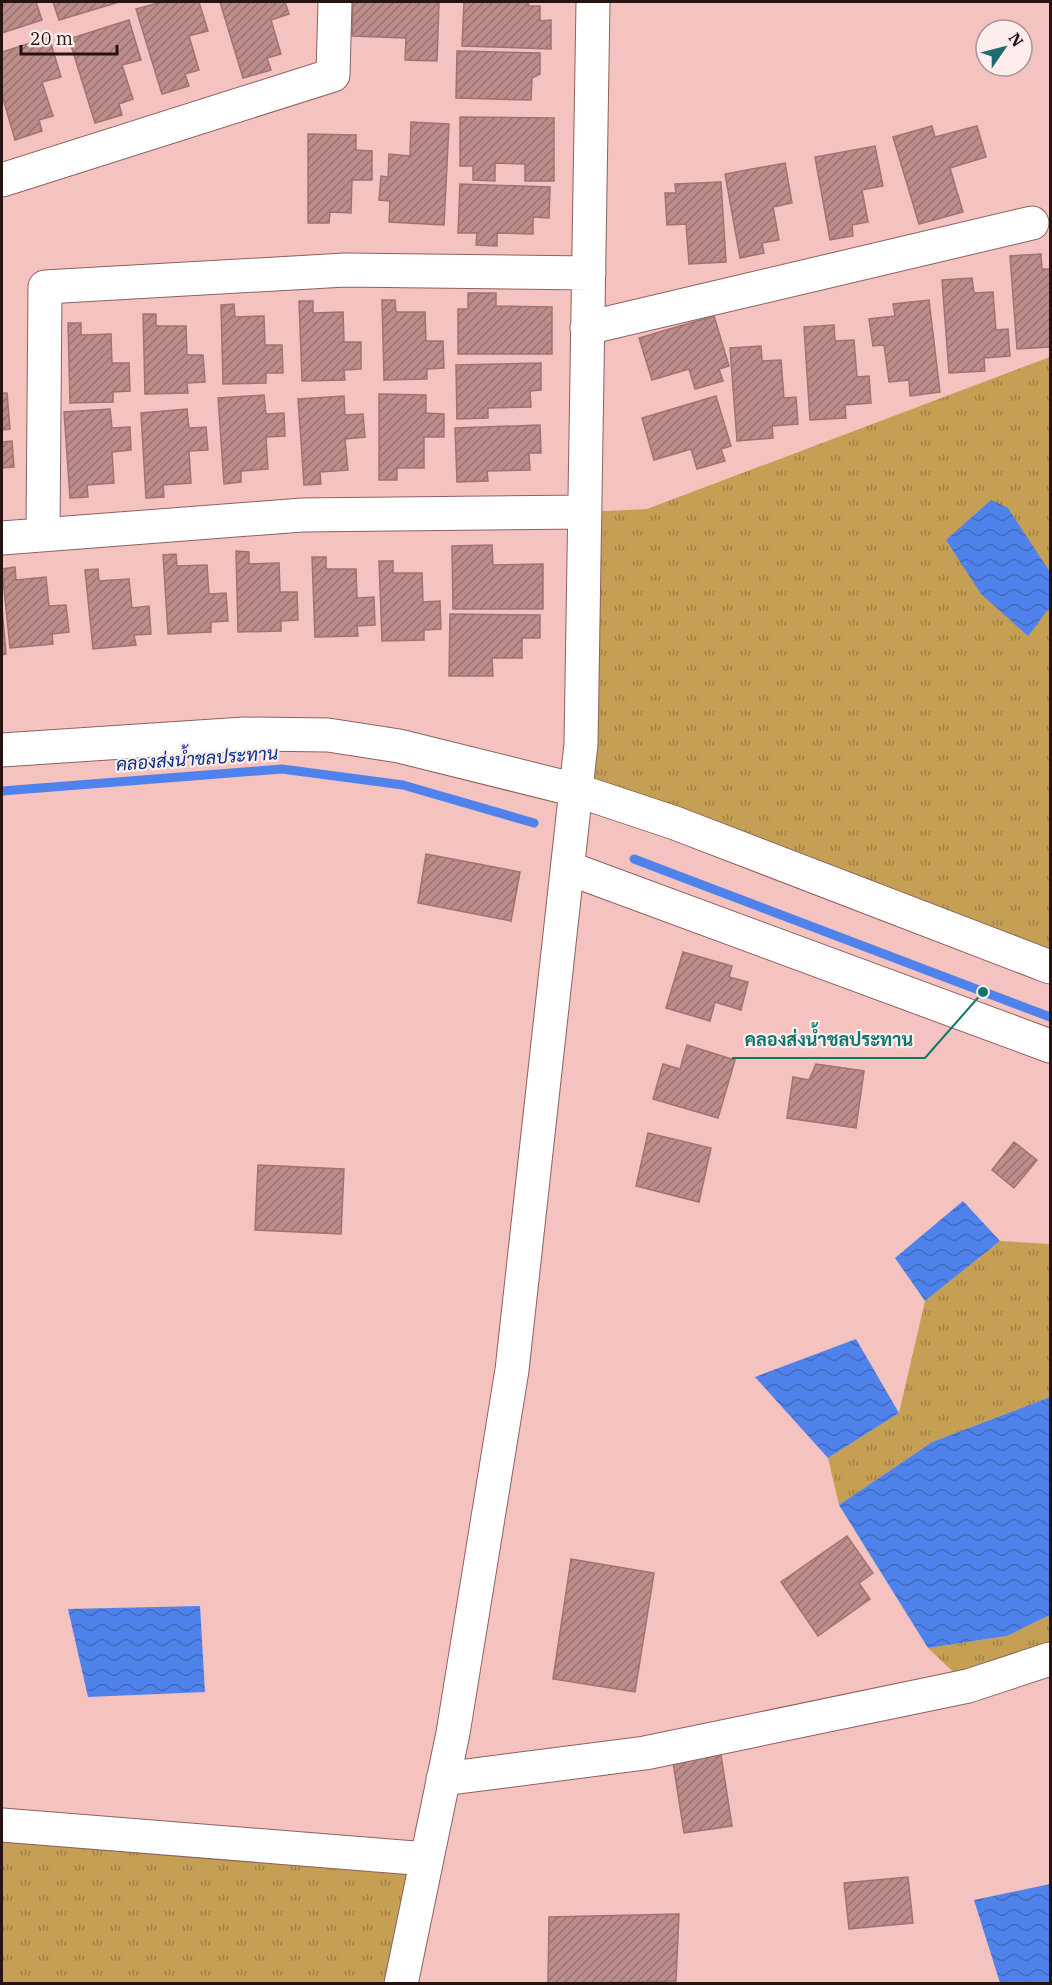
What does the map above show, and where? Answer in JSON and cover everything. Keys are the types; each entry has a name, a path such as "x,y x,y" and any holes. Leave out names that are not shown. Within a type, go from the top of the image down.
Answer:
{"street":[{"path":"2,180 333,75 335,2"},
{"path":"401,1983 443,1779 475,1606 512,1371 581,744 592,2"},
{"path":"587,328 1032,224"},
{"path":"43,533 45,287 345,270 589,273"},
{"path":"2,538 43,533 302,515 585,512"},
{"path":"2,750 244,734 328,735 399,746 576,790 675,823 1050,967"},
{"path":"568,868 1050,1046"},
{"path":"443,1779 668,1749 968,1686 1050,1659"},
{"path":"2,1825 427,1859"}],"green space":[{"path":"1050,357 1050,966 576,790 585,512 647,509"},
{"path":"1000,1241 1050,1244 1050,1397 932,1442 839,1505 828,1458 899,1413 925,1301"},
{"path":"1050,1615 1050,1659 968,1686 928,1648 1007,1636"},
{"path":"2,1825 427,1859 403,1983 2,1983"}],"water":[{"path":"991,500 1008,508 1050,572 1050,607 1028,636 981,594 946,540"},
{"path":"963,1201 1000,1241 925,1301 895,1258"},
{"path":"856,1339 899,1413 828,1458 755,1377"},
{"path":"1050,1397 1050,1615 1007,1636 928,1648 839,1505 932,1442"},
{"path":"200,1606 205,1692 88,1697 68,1609"},
{"path":"1050,1884 1050,1983 1000,1983 974,1900"}],"building":[{"path":"2,2 36,2 42,20 2,33"},
{"path":"53,2 119,2 59,20"},
{"path":"162,2 199,2 208,31 189,36 199,70 185,74 189,86 162,94 136,9"},
{"path":"220,2 285,2 289,14 271,20 281,54 267,58 271,70 243,78"},
{"path":"353,2 439,2 437,61 405,60 406,38 352,36"},
{"path":"464,2 529,2 528,6 540,6 540,21 551,20 551,49 462,46"},
{"path":"129,20 141,60 122,65 133,99 119,104 122,115 95,123 69,39"},
{"path":"49,37 61,77 42,82 53,116 39,120 42,131 15,140 2,95 2,52"},
{"path":"457,51 540,53 540,74 532,78 531,100 456,98"},
{"path":"460,117 554,118 554,181 525,181 525,164 495,163 495,181 473,180 473,166 460,166"},
{"path":"411,122 449,124 444,225 389,222 390,201 379,200 381,176 388,177 389,154 410,156"},
{"path":"932,126 935,137 977,126 986,157 950,168 963,212 919,224 893,137"},
{"path":"308,134 356,135 356,150 372,151 372,180 352,180 351,213 330,212 329,223 308,223"},
{"path":"875,146 883,186 862,190 868,222 852,225 853,236 830,240 815,157"},
{"path":"785,163 792,203 773,207 779,240 762,243 764,253 740,258 725,174"},
{"path":"721,182 726,262 689,264 686,224 667,225 665,193 676,193 675,184"},
{"path":"460,184 550,187 549,218 533,217 533,234 497,233 497,246 476,245 477,233 458,233"},
{"path":"1041,254 1042,269 1050,269 1050,347 1017,349 1010,256"},
{"path":"972,278 974,293 993,292 996,330 1008,329 1010,356 984,358 985,371 949,373 942,280"},
{"path":"468,293 496,293 496,306 552,307 552,354 458,354 458,309 468,309"},
{"path":"382,300 395,300 396,312 425,312 426,341 443,341 444,368 427,369 427,379 384,380"},
{"path":"929,300 940,392 910,396 909,380 889,382 884,345 873,346 869,319 895,316 893,304"},
{"path":"299,301 313,301 313,313 343,312 344,342 361,342 361,369 344,370 345,380 302,381"},
{"path":"234,304 235,317 264,316 265,345 282,345 283,373 266,373 266,383 223,384 221,305"},
{"path":"143,314 156,314 156,326 186,326 187,355 203,355 205,382 187,383 188,393 145,394"},
{"path":"714,316 729,366 719,369 723,381 695,389 689,369 652,380 639,338"},
{"path":"68,323 81,323 81,335 111,334 112,363 129,363 130,391 113,392 113,402 70,403"},
{"path":"834,325 835,341 854,340 857,377 869,376 871,403 845,405 846,418 810,420 804,327"},
{"path":"761,346 762,361 781,360 784,398 796,397 798,424 772,426 773,438 737,441 730,348"},
{"path":"541,363 541,390 530,391 531,407 488,408 488,418 457,419 456,365"},
{"path":"2,393 7,393 10,429 2,430"},
{"path":"379,394 426,395 426,413 444,414 444,437 424,437 424,468 397,468 397,480 379,480"},
{"path":"264,395 266,414 284,413 285,436 266,437 268,469 241,471 241,482 224,484 218,398"},
{"path":"344,396 345,415 363,414 365,437 345,439 348,470 320,472 321,484 304,485 298,399"},
{"path":"716,396 731,446 721,449 725,461 697,469 691,449 654,460 642,418"},
{"path":"110,409 112,428 130,427 131,450 112,452 114,483 87,485 88,497 70,498 64,412"},
{"path":"187,409 189,428 206,427 208,450 189,451 191,483 163,485 164,497 146,498 141,413"},
{"path":"540,425 541,453 529,453 530,470 487,471 488,481 457,482 455,428"},
{"path":"12,441 14,467 2,468 2,442"},
{"path":"492,545 493,565 543,564 543,609 453,609 452,546"},
{"path":"236,551 249,552 249,564 279,563 280,592 297,592 298,620 281,621 281,631 238,632"},
{"path":"176,554 177,566 207,565 209,594 226,593 228,621 211,622 211,632 168,634 163,555"},
{"path":"312,557 326,557 326,569 356,569 357,598 374,597 375,625 357,626 358,636 315,637"},
{"path":"379,561 393,561 393,573 422,573 423,602 440,601 441,629 424,630 424,640 382,641"},
{"path":"15,567 16,580 46,577 49,606 66,605 69,632 52,634 53,644 10,648 2,569"},
{"path":"98,569 99,581 129,579 132,608 149,606 151,634 134,635 136,645 93,649 85,570"},
{"path":"2,607 6,654 2,655"},
{"path":"450,614 540,615 540,638 522,638 522,658 492,658 493,676 449,676"},
{"path":"426,854 520,872 511,921 418,903"},
{"path":"683,952 732,966 729,977 748,982 741,1010 715,1002 710,1021 666,1008"},
{"path":"687,1045 735,1060 718,1118 653,1099 663,1064 680,1069"},
{"path":"816,1064 864,1071 856,1128 787,1118 793,1077 809,1080"},
{"path":"648,1133 711,1148 699,1202 636,1186"},
{"path":"1014,1142 1037,1160 1014,1188 992,1170"},
{"path":"258,1165 344,1169 341,1234 255,1230"},
{"path":"847,1536 873,1573 859,1583 870,1599 818,1636 781,1582"},
{"path":"571,1559 654,1573 635,1692 553,1679"},
{"path":"720,1749 732,1826 684,1833 672,1756"},
{"path":"908,1877 913,1923 849,1929 844,1883"},
{"path":"679,1914 676,1981 548,1984 549,1917"}],"waterway":[{"name":"คลองส่งน้ำชลประทาน","path":"2,791 282,769 403,785 534,823"},
{"name":"คลองส่งน้ำชลประทาน","path":"634,859 1050,1017"}],"place":[{"name":"คลองส่งน้ำชลประทาน","path":"983,992"}]}
